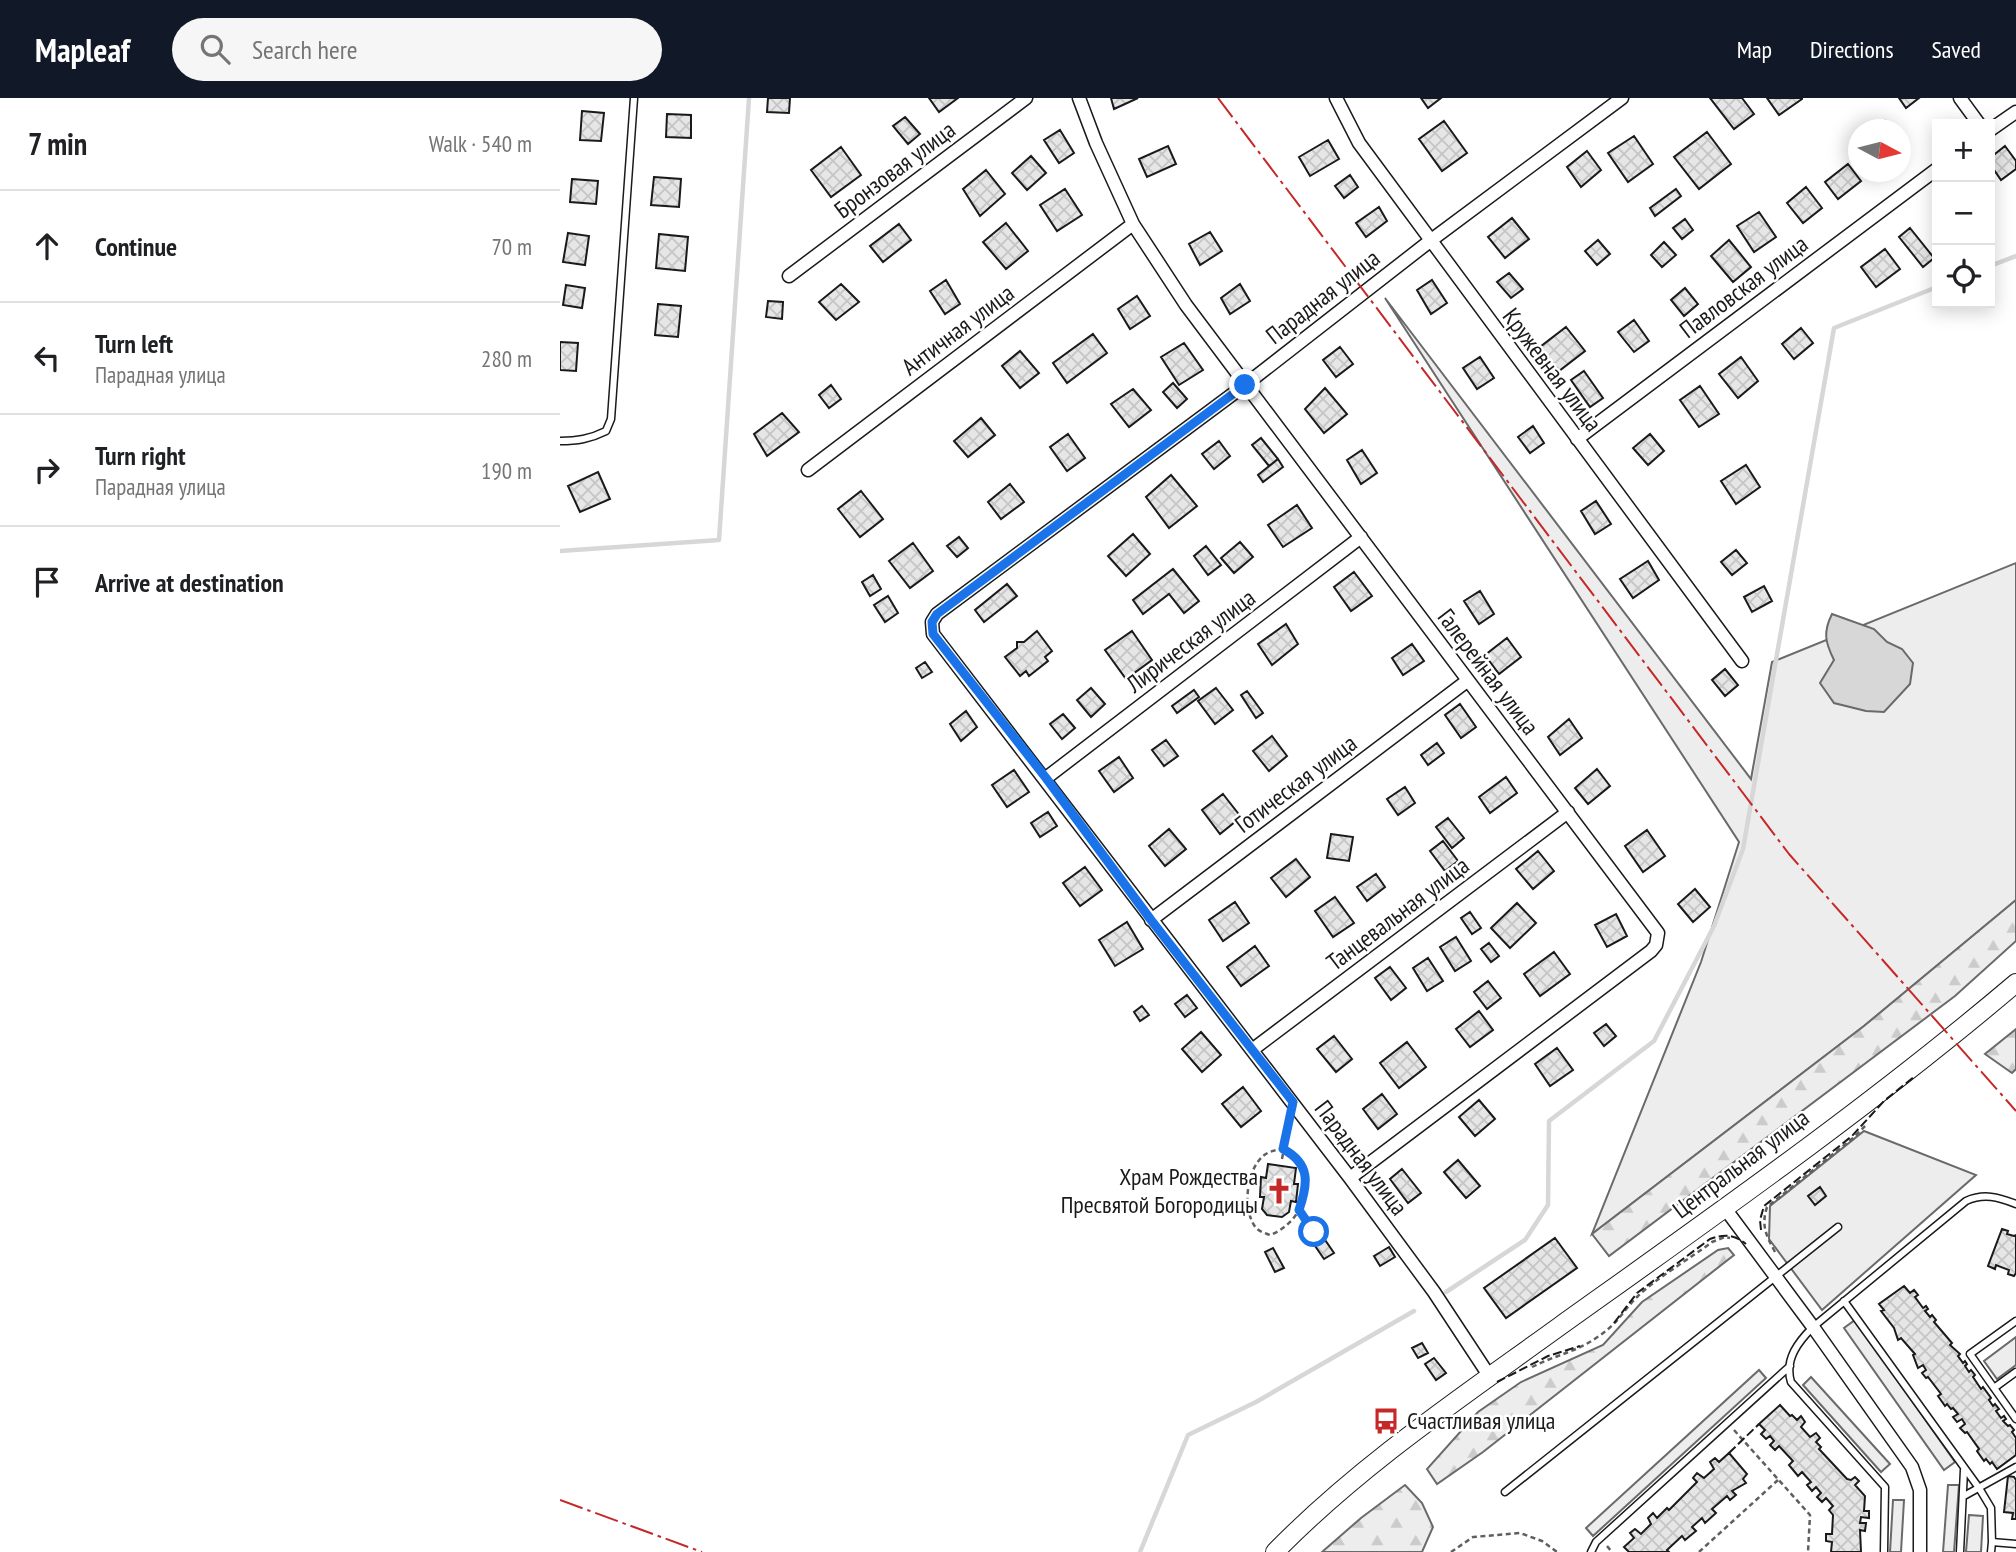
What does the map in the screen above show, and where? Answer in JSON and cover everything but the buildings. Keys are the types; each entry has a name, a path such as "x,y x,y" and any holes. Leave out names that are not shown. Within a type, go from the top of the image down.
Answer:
{"main road":[{"name":"Центральная улица","path":"1275,1552 1306,1520 1405,1439 1724,1208 1950,1039 2016,983"}],"street":[{"name":"Бронзовая улица","path":"789,276 1026,98"},
{"name":"Галерейная улица","path":"1079,98 1096,143 1133,224 1186,305 1658,933 1656,944 1651,951 1350,1178"},
{"name":"Кружевная улица","path":"1336,98 1359,143 1742,661"},
{"name":"Парадная улица","path":"1490,1377 1434,1292 1350,1178 933,634 934,618 1622,98"},
{"path":"1960,98 1975,119"},
{"path":"1995,127 2016,112"},
{"name":"Павловская улица","path":"1577,439 1932,173"},
{"name":"Античная улица","path":"808,470 1133,224"},
{"name":"Лирическая улица","path":"1046,778 1361,537"},
{"name":"Готическая улица","path":"1151,920 1467,681"},
{"name":"Танцевальная улица","path":"1252,1050 1568,812"},
{"path":"1724,1208 1814,1326 1912,1467 1917,1477 1922,1506 1920,1552"}],"lane":[{"path":"560,442 593,438 606,431 611,419 634,98"},
{"path":"1884,1552 1886,1491 1882,1482 1791,1382 1790,1366 1797,1343 1966,1201 1978,1196 1988,1196 2016,1204"},
{"path":"1506,1492 1838,1227"},
{"path":"1844,1301 1991,1508 1991,1552"},
{"path":"2016,1321 1970,1354 2016,1419"},
{"path":"1591,1552 1596,1542 1790,1366"},
{"path":"1994,1388 2016,1372"},
{"path":"1964,1496 2016,1467"},
{"path":"1959,1552 1964,1470"},
{"path":"1992,1542 2016,1544"}],"path":[{"path":"1282,1159 1293,1102"},
{"path":"1766,1261 1775,1251 1764,1230 1763,1220 1767,1207 1853,1138 1869,1121"},
{"path":"1283,1149 1296,1156 1304,1169 1305,1192 1297,1217 1283,1230 1270,1235 1258,1230 1249,1216 1248,1195 1260,1158 1283,1149"},
{"path":"1299,1210 1314,1232"},
{"path":"1529,1369 1549,1358 1581,1348 1599,1337 1616,1325 1638,1296 1712,1242 1725,1237 1738,1240"},
{"path":"1742,1440 1810,1515 1808,1552"},
{"path":"1699,1552 1778,1480"},
{"path":"1451,1552 1473,1536 1520,1533 1542,1541 1557,1552"}],"shaded area":[{"path":"1385,298 1751,779 1772,662 2016,563 2016,900 1864,1026 1592,1234 1701,962 1739,842"},
{"path":"1832,614 1874,629 1887,642 1902,649 1913,663 1910,684 1884,712 1866,711 1834,703 1820,683 1834,660 1826,637"},
{"path":"1864,1131 1976,1175 1822,1310 1769,1239 1770,1206"},
{"path":"1855,1320 1955,1462 1944,1470 1844,1328"},
{"path":"2016,1337 2016,1365 1997,1379 1984,1361"},
{"path":"1759,1370 1766,1378 1593,1536 1586,1528"},
{"path":"1811,1377 1890,1464 1881,1472 1803,1385"},
{"path":"1948,1485 1959,1485 1954,1552 1943,1552"},
{"path":"1893,1500 1904,1500 1901,1552 1890,1552"},
{"path":"1969,1515 1983,1516 1981,1552 1966,1552"}],"green space":[{"path":"2016,900 2016,941 1955,996 1609,1256 1592,1234 1864,1026"},
{"path":"2016,1029 2016,1069 2012,1073 1985,1054"},
{"path":"1728,1248 1734,1255 1483,1452 1437,1484 1427,1469 1478,1412 1521,1382 1603,1345 1642,1302 1718,1250"},
{"path":"1405,1485 1422,1503 1433,1527 1422,1552 1322,1552 1361,1518"}],"waterway":[{"path":"560,551 719,540 749,98"},
{"path":"1995,264 2016,256"},
{"path":"1446,1292 1525,1240 1548,1205 1549,1121 1654,1041 1714,926 1743,849 1834,328 1932,289"},
{"path":"1140,1552 1188,1435 1256,1402 1414,1311"}],"fence":[{"path":"1761,1230 1760,1220 1764,1206 1852,1136 1884,1101 1915,1076"},
{"path":"1614,1323 1637,1293 1710,1239 1729,1236 1746,1244"},
{"path":"1497,1382 1548,1356 1580,1346"},
{"path":"1729,1453 1759,1424"}],"power":[{"path":"1218,98 1789,854 2016,1111"},
{"path":"560,1500 702,1552"}],"place":[{"name":"Храм Рождества Пресвятой Богородицы","path":"1279,1191"},
{"name":"Счастливая улица","path":"1386,1421"}],"route":[{"path":"1245,385 937,614 932,628 933,634 1293,1102 1283,1149 1296,1156 1304,1169 1305,1192 1299,1210 1314,1232"}]}
